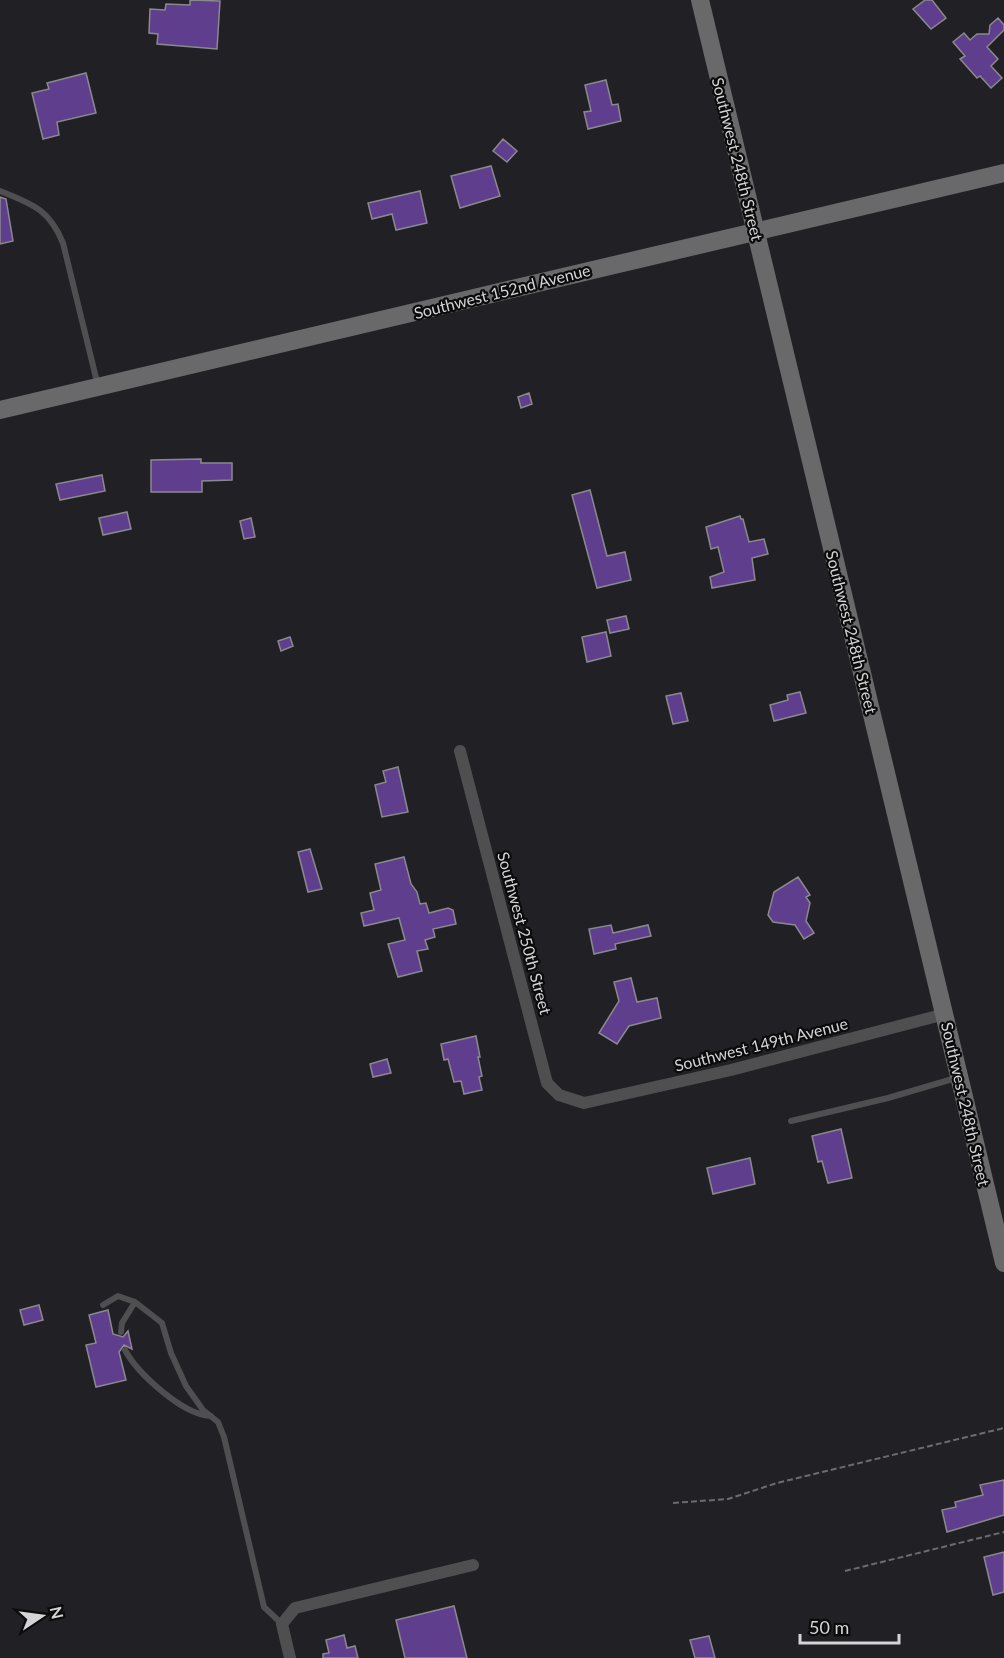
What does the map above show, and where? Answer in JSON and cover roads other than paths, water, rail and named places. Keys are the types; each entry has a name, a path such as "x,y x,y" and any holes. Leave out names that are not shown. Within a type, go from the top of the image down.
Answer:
{"street":[{"name":"Southwest 248th Street","path":"700,0 1004,1263"},
{"name":"Southwest 152nd Avenue","path":"0,410 1004,173"},
{"name":"Southwest 250th Street","path":"460,751 548,1083 559,1095 584,1103"},
{"name":"Southwest 149th Avenue","path":"584,1103 732,1070 945,1014"},
{"path":"290,1658 282,1624 295,1608 473,1565"}],"lane":[{"path":"0,190 35,206 54,222 63,243 98,386"},
{"path":"791,1121 888,1098 960,1077"},
{"path":"103,1305 118,1296 135,1302 162,1323 171,1353 186,1386 218,1422 224,1437 264,1607 282,1624"},
{"path":"121,1332 122,1323 135,1302"},
{"path":"125,1350 129,1359 149,1379 185,1410 198,1416 211,1416"}]}
